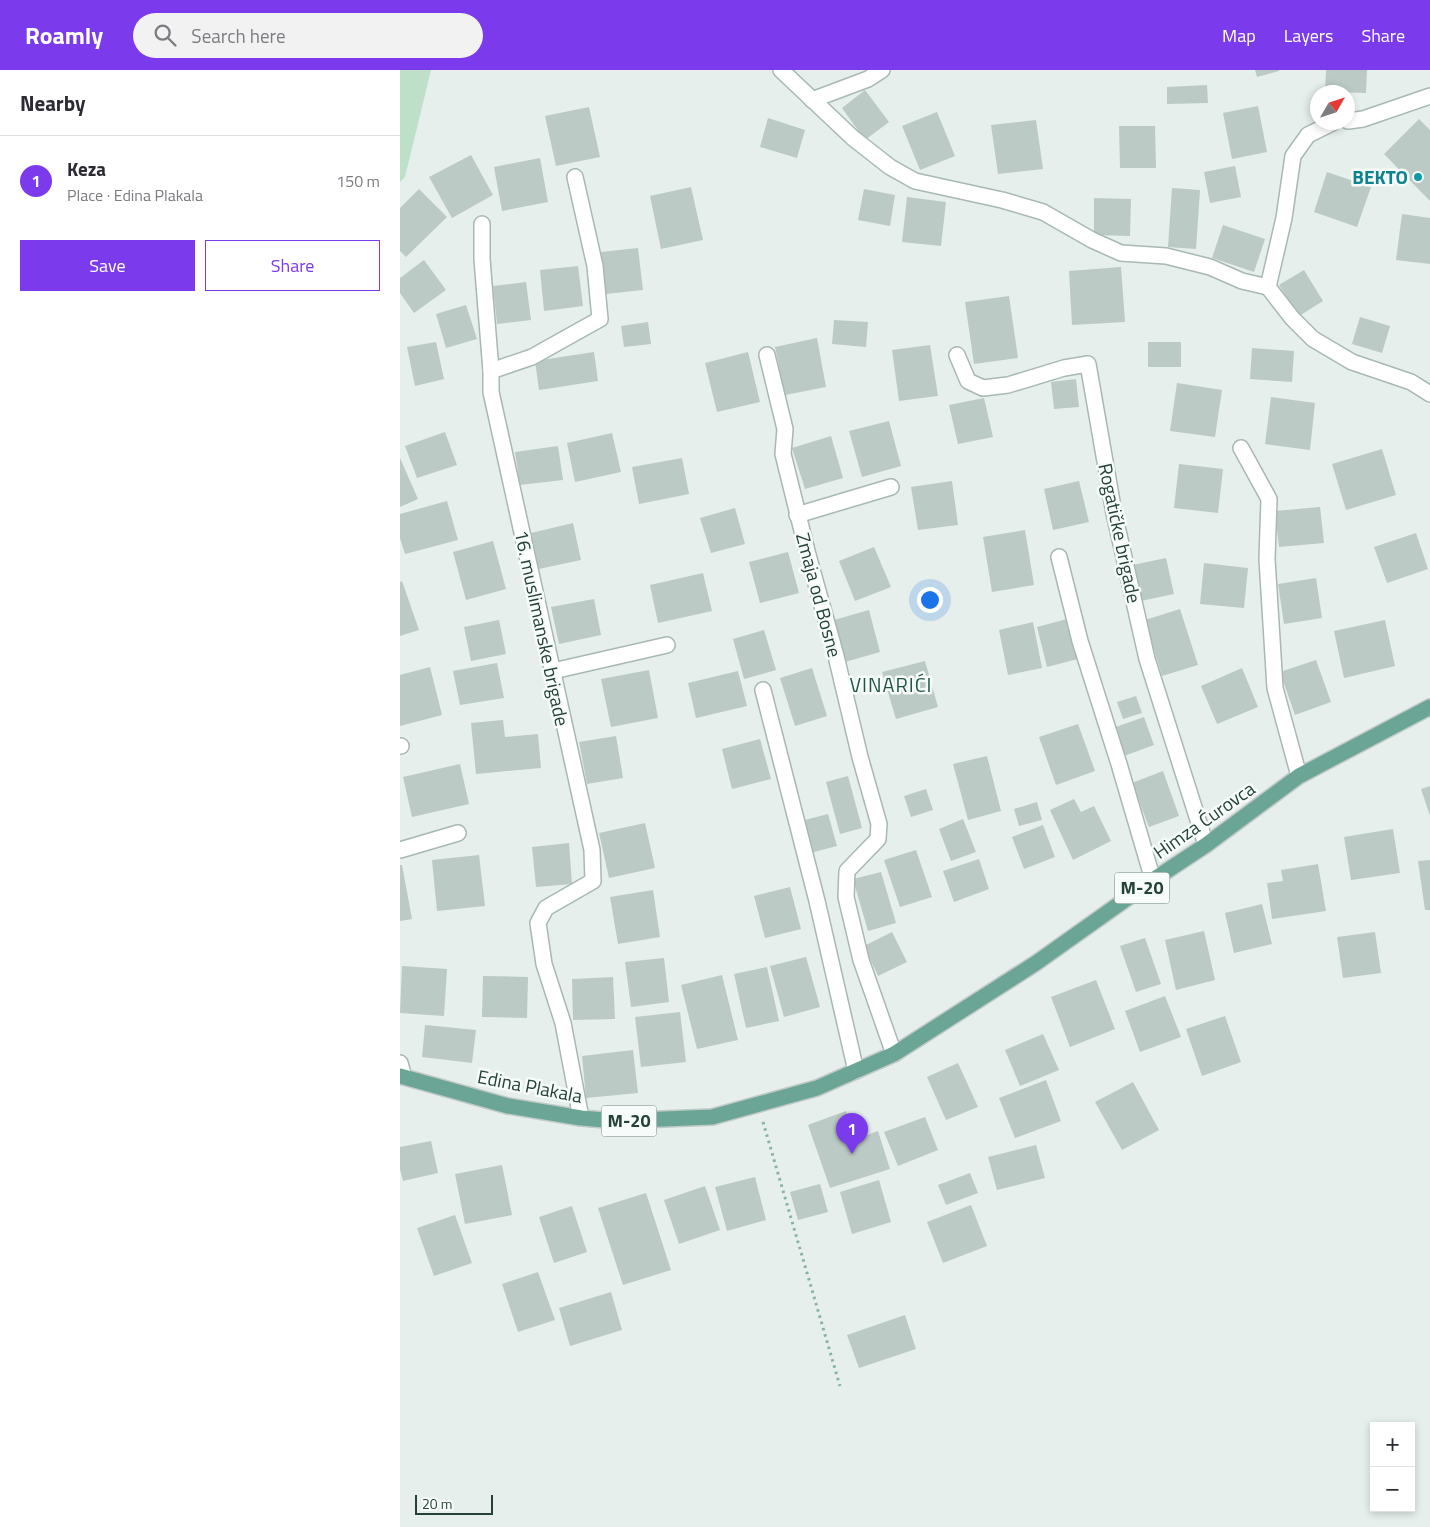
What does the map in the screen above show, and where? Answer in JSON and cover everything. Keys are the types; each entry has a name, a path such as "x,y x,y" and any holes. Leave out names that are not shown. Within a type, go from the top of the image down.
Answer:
{"main road":[{"name":"Himza Ćurovca","path":"856,1071 894,1054 1036,963 1206,845 1299,776 1430,707"},
{"name":"Edina Plakala","path":"401,1072 508,1106 581,1118 616,1121 712,1117 817,1088 856,1071"}],"street":[{"path":"781,70 853,138 890,168 915,182 1002,200 1043,212 1092,240 1121,253 1166,256 1210,267 1242,281 1268,287 1292,318 1314,339 1352,362 1411,382 1430,394"},
{"path":"812,100 868,80 882,70"},
{"path":"1355,120 1430,96"},
{"path":"1268,287 1284,218 1293,156 1308,135 1318,130"},
{"path":"491,371 532,357 600,319 595,266 576,177"},
{"name":"16. muslimanske brigade","path":"482,224 482,259 491,392 592,850 592,881 546,908 538,923 544,964 563,1023 581,1118"},
{"name":"Zmaja od Bosne","path":"767,355 785,429 783,454 836,656 860,757 879,824 878,839 847,871 846,897 860,960 894,1054"},
{"name":"Rogatičke brigade","path":"957,355 968,381 984,388 1008,385 1064,368 1088,364 1114,512 1146,659 1206,845"},
{"path":"1241,448 1269,498 1266,559 1275,688 1299,776"},
{"path":"798,515 891,487"},
{"path":"1059,557 1080,641 1153,880"},
{"path":"552,671 667,645"},
{"path":"763,690 817,901 856,1071"},
{"path":"400,850 458,833"}],"path":[{"path":"758,1105 840,1386"}],"green space":[{"path":"400,70 431,70 405,177 400,182"}],"building":[{"path":"1255,70 1279,70 1279,71 1257,77"},
{"path":"1326,70 1367,70 1366,93 1355,93 1355,85 1325,85"},
{"path":"1207,85 1208,103 1167,104 1167,87"},
{"path":"865,90 889,122 865,140 842,108"},
{"path":"1258,106 1267,152 1232,159 1223,113"},
{"path":"589,107 600,157 556,166 545,116"},
{"path":"937,112 955,156 920,170 902,126"},
{"path":"768,118 805,130 797,158 760,147"},
{"name":"BEKTO","path":"1419,119 1430,130 1430,201 1384,154"},
{"path":"1036,120 1043,169 998,174 991,125"},
{"path":"1119,126 1155,126 1156,168 1120,168"},
{"path":"471,155 493,195 452,218 429,177"},
{"path":"540,158 548,202 502,211 494,167"},
{"path":"1235,166 1241,197 1210,203 1204,172"},
{"path":"1327,172 1371,187 1357,227 1314,212"},
{"path":"691,187 703,240 661,249 650,196"},
{"path":"1172,188 1200,190 1196,249 1168,247"},
{"path":"419,189 447,217 406,257 400,251 400,208"},
{"path":"864,189 895,195 890,226 858,220"},
{"path":"907,197 946,202 941,246 902,242"},
{"path":"1094,198 1131,199 1130,236 1094,235"},
{"path":"1402,214 1430,218 1430,264 1396,260"},
{"path":"1223,225 1265,239 1254,272 1212,258"},
{"path":"638,248 643,290 606,294 601,252"},
{"path":"424,260 446,290 414,313 400,293 400,278"},
{"path":"578,266 583,306 544,311 540,270"},
{"path":"1121,267 1125,322 1072,325 1069,271"},
{"path":"1304,270 1323,301 1299,316 1279,285"},
{"path":"526,282 531,320 497,324 493,286"},
{"path":"1009,296 1018,358 974,364 965,302"},
{"path":"466,305 477,339 446,348 436,314"},
{"path":"1360,317 1390,326 1382,353 1352,344"},
{"path":"834,320 868,322 866,347 832,344"},
{"path":"648,322 651,344 624,347 621,326"},
{"path":"817,338 826,387 785,395 775,347"},
{"path":"436,342 444,379 415,386 407,347"},
{"path":"1148,342 1181,342 1181,367 1148,367"},
{"path":"930,345 938,396 899,401 892,350"},
{"path":"1252,348 1294,351 1292,382 1250,379"},
{"path":"594,352 598,381 539,390 535,361"},
{"path":"748,352 760,402 717,412 705,363"},
{"path":"1076,379 1079,407 1054,409 1051,382"},
{"path":"1177,383 1222,390 1215,437 1170,431"},
{"path":"1271,397 1315,403 1310,450 1265,444"},
{"path":"984,398 993,437 958,444 949,405"},
{"path":"889,421 901,466 862,477 849,431"},
{"path":"445,432 457,465 417,478 405,446"},
{"path":"612,433 621,472 575,482 567,443"},
{"path":"831,436 843,478 805,489 792,448"},
{"path":"558,446 563,480 520,485 515,452"},
{"path":"1382,449 1396,495 1346,510 1332,464"},
{"path":"400,458 418,499 400,507"},
{"path":"682,458 689,494 639,504 632,467"},
{"path":"1179,464 1223,469 1218,513 1174,508"},
{"path":"952,481 958,525 918,530 911,487"},
{"path":"1079,481 1089,522 1053,530 1044,489"},
{"path":"447,501 458,540 405,554 400,538 400,514"},
{"path":"1320,507 1324,543 1279,547 1275,511"},
{"path":"735,508 745,544 711,553 700,518"},
{"path":"573,523 581,560 539,569 531,533"},
{"path":"1025,530 1034,585 992,592 983,537"},
{"path":"1416,533 1428,569 1387,583 1374,547"},
{"path":"493,541 506,589 466,600 453,552"},
{"path":"874,547 891,587 855,601 839,561"},
{"path":"788,552 799,593 760,603 749,562"},
{"path":"1166,558 1174,594 1141,601 1133,565"},
{"path":"1204,563 1248,568 1244,608 1200,604"},
{"path":"703,573 712,611 658,623 650,585"},
{"path":"1316,578 1322,618 1284,624 1278,584"},
{"path":"402,581 419,630 400,636 400,582"},
{"path":"594,599 601,635 559,644 551,607"},
{"path":"1180,609 1198,665 1162,676 1145,620"},
{"path":"869,610 880,652 845,662 834,620"},
{"path":"1067,619 1078,659 1047,667 1037,627"},
{"path":"499,620 506,654 471,661 464,627"},
{"path":"1385,620 1395,666 1344,678 1334,631"},
{"path":"1033,622 1042,668 1008,675 999,630"},
{"path":"764,630 776,670 744,679 733,639"},
{"path":"1316,660 1331,702 1295,715 1280,672"},
{"path":"925,661 938,707 896,719 882,672"},
{"path":"497,663 504,698 460,705 453,671"},
{"path":"430,667 442,715 400,726 400,675"},
{"path":"812,668 827,716 795,726 780,678"},
{"path":"1242,668 1258,707 1217,724 1201,686"},
{"path":"649,670 658,718 611,727 601,679"},
{"path":"738,671 747,706 696,718 688,683"},
{"path":"1136,696 1142,713 1123,719 1117,702"},
{"path":"1144,717 1154,745 1124,756 1113,728"},
{"path":"503,720 505,737 538,734 541,768 476,774 471,723"},
{"path":"1078,724 1095,771 1056,785 1039,737"},
{"path":"616,736 623,778 587,784 579,742"},
{"path":"760,739 771,779 732,789 722,749"},
{"path":"987,756 1001,811 968,820 953,764"},
{"path":"460,764 469,804 412,817 403,777"},
{"path":"1163,771 1179,816 1149,827 1132,783"},
{"path":"848,776 862,828 840,834 826,782"},
{"path":"1430,786 1430,816 1421,789"},
{"path":"926,789 933,810 911,817 904,796"},
{"path":"1074,799 1081,812 1094,806 1111,841 1073,860 1050,810"},
{"path":"1037,802 1042,820 1019,826 1014,809"},
{"path":"828,814 837,846 810,853 801,821"},
{"path":"963,819 976,852 951,861 939,829"},
{"path":"645,823 655,868 609,878 599,833"},
{"path":"1043,825 1055,857 1024,869 1012,837"},
{"path":"1393,829 1400,873 1351,880 1344,837"},
{"path":"569,843 572,884 536,887 532,847"},
{"path":"916,850 932,897 900,907 884,860"},
{"path":"479,855 485,906 437,911 432,860"},
{"path":"979,859 989,889 954,902 943,871"},
{"path":"1430,860 1430,910 1425,910 1418,861"},
{"path":"1318,864 1326,911 1272,919 1267,883 1283,881 1281,870"},
{"path":"400,865 402,865 412,919 400,921"},
{"path":"881,872 896,923 868,931 853,879"},
{"path":"790,887 801,929 765,938 754,896"},
{"path":"653,890 660,937 618,944 610,897"},
{"path":"1262,904 1272,944 1234,953 1225,913"},
{"path":"1204,931 1215,980 1176,990 1165,940"},
{"path":"892,932 907,962 878,976 864,946"},
{"path":"1375,932 1381,973 1343,978 1337,937"},
{"path":"1145,938 1161,984 1136,992 1120,946"},
{"path":"806,957 820,1007 784,1017 770,966"},
{"path":"664,958 669,1002 631,1007 625,962"},
{"path":"402,966 447,969 444,1016 400,1013"},
{"path":"767,967 779,1021 746,1028 734,974"},
{"path":"722,975 738,1040 697,1049 681,985"},
{"path":"483,976 528,977 527,1018 482,1017"},
{"path":"613,977 615,1019 573,1020 572,979"},
{"path":"1096,980 1115,1029 1070,1047 1051,997"},
{"path":"1165,996 1181,1037 1140,1052 1125,1011"},
{"path":"680,1012 686,1062 641,1067 635,1017"},
{"path":"1225,1016 1241,1062 1202,1076 1186,1029"},
{"path":"425,1025 476,1030 472,1063 422,1057"},
{"path":"1043,1034 1059,1070 1020,1086 1005,1050"},
{"path":"633,1050 638,1093 586,1098 582,1056"},
{"path":"958,1063 978,1107 946,1120 927,1077"},
{"path":"1046,1080 1061,1121 1015,1138 999,1098"},
{"path":"1133,1082 1159,1130 1122,1150 1095,1102"},
{"path":"846,1111 856,1139 878,1131 890,1169 830,1188 808,1125"},
{"path":"925,1117 938,1150 898,1166 884,1132"},
{"path":"431,1141 438,1173 403,1181 400,1169 400,1147"},
{"path":"1036,1145 1045,1178 997,1190 988,1157"},
{"path":"502,1165 512,1215 465,1224 455,1174"},
{"path":"970,1173 978,1193 946,1205 938,1185"},
{"path":"755,1177 766,1220 727,1231 715,1187"},
{"path":"879,1180 891,1222 852,1234 840,1192"},
{"path":"820,1184 828,1212 798,1220 790,1192"},
{"path":"705,1186 720,1230 679,1244 664,1200"},
{"path":"646,1193 671,1270 623,1285 598,1208"},
{"path":"971,1205 987,1246 943,1263 927,1222"},
{"path":"572,1206 587,1252 554,1263 539,1217"},
{"path":"455,1215 472,1263 434,1276 417,1228"},
{"path":"538,1272 555,1320 518,1332 502,1284"},
{"path":"611,1292 622,1330 570,1346 559,1308"},
{"path":"905,1315 916,1349 859,1368 847,1335"}],"place":[{"name":"BEKTO","path":"1418,177"},
{"name":"Keza","path":"852,1154"}],"district":[{"name":"VINARIĆI","path":"891,685"}]}
